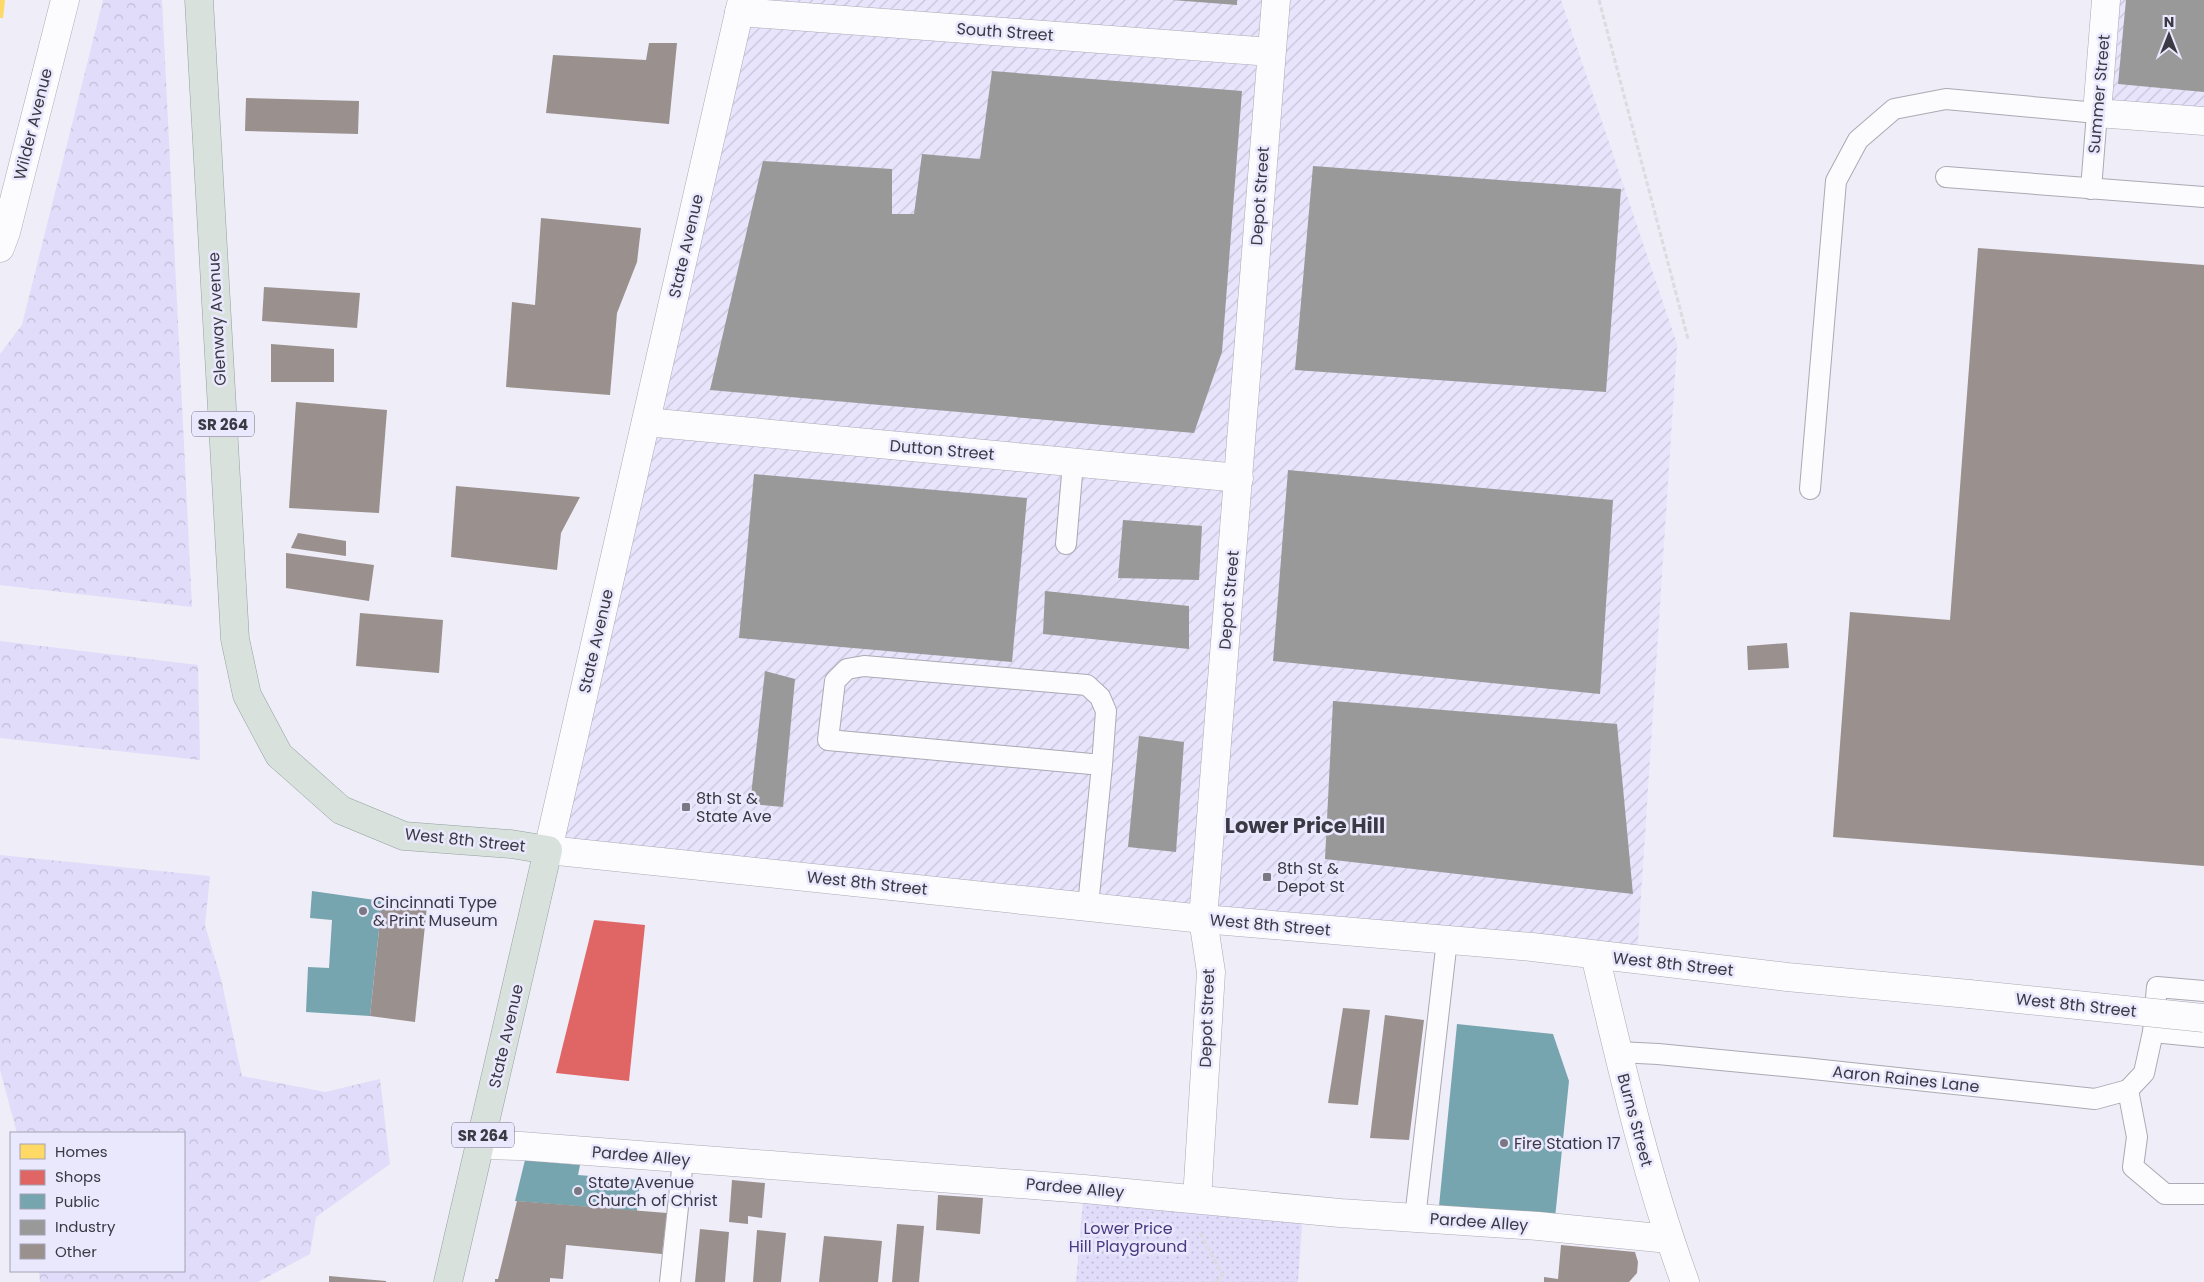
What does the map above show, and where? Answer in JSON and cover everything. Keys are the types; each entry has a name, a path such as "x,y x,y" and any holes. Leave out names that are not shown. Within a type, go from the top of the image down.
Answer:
{"main road":[{"name":"Glenway Avenue","path":"199,0 234,639 247,695 279,755 341,810"},
{"name":"West 8th Street","path":"341,810 404,836 511,844 548,850"},
{"name":"State Avenue","path":"448,1282 548,850"}],"street":[{"name":"Wilder Avenue","path":"0,248 6,232 65,0"},
{"name":"Depot Street","path":"1197,1199 1211,972 1203,919 1276,0"},
{"name":"Summer Street","path":"2097,113 2106,0"},
{"name":"South Street","path":"741,6 1271,52"},
{"name":"State Avenue","path":"548,850 741,6"},
{"path":"2097,113 2204,121"},
{"name":"Dutton Street","path":"646,422 1239,478"},
{"name":"West 8th Street","path":"548,850 1203,919 1447,940 1788,977 2204,1018"},
{"name":"Burns Street","path":"1595,955 1639,1139 1669,1239 1685,1282"},
{"name":"Pardee Alley","path":"481,1145 521,1146 683,1160 1064,1187 1340,1213 1538,1226 1669,1239"}],"lane":[{"path":"1810,489 1836,181 1858,140 1894,108 1946,100 2097,113"},
{"name":"Summer Street","path":"2091,189 2097,113"},
{"path":"1946,177 2204,197"},
{"path":"1066,544 1073,463"},
{"path":"1088,906 1102,765 1106,711 1100,697 1087,685 864,666 847,668 835,681 828,740 1102,765"},
{"path":"1415,1218 1447,940"},
{"path":"2204,991 2157,986 2153,1032 2144,1073 2128,1090 2137,1137 2134,1167 2164,1194 2204,1194"},
{"path":"2153,1032 2204,1037"},
{"name":"Aaron Raines Lane","path":"1618,1052 1804,1068 2095,1099 2128,1090"},
{"path":"670,1282 683,1160"}],"path":[{"path":"1598,0 1688,339"},
{"path":"1198,1226 1222,1274 1222,1277 1214,1282"}],"shaded area":[{"path":"742,0 1561,0 1677,344 1637,957 548,850"},
{"path":"2106,0 2204,0 2204,121 2097,113"}],"green space":[{"path":"103,0 162,0 192,607 0,585 0,354 22,325"},
{"path":"0,641 198,665 200,760 0,738"},
{"path":"0,855 210,876 205,925 221,979 242,1076 325,1092 380,1079 390,1164 316,1217 310,1254 258,1282 40,1282 39,1272 185,1272 185,1132 17,1132 0,1070"},
{"name":"Lower Price Hill Playground","path":"1084,1189 1303,1209 1298,1282 1076,1282"}],"building: Homes":[{"path":"0,0 5,0 3,18 0,18"}],"building: Shops":[{"path":"594,920 645,925 629,1081 556,1073"}],"building: Public":[{"path":"312,891 382,901 370,1016 306,1012 308,967 329,968 332,920 310,918"},
{"name":"Fire Station 17","path":"1457,1024 1553,1034 1569,1081 1555,1218 1439,1206"},
{"name":"State Avenue Church of Christ","path":"525,1160 580,1165 578,1175 640,1180 637,1211 515,1201"}],"building: Industry":[{"path":"1172,0 1237,0 1237,5"},
{"path":"2126,0 2204,0 2204,92 2118,84"},
{"path":"992,71 1242,91 1222,352 1194,433 710,390 763,161 892,169 892,214 914,214 922,154 980,159"},
{"path":"1313,166 1621,189 1606,392 1295,370"},
{"path":"1288,470 1613,500 1600,694 1273,661"},
{"path":"754,474 1027,498 1012,662 739,638"},
{"path":"1123,520 1202,526 1199,580 1118,578"},
{"path":"1045,591 1189,606 1189,649 1043,634"},
{"path":"765,671 795,679 783,807 750,804"},
{"path":"1333,701 1617,724 1633,894 1325,859"},
{"path":"1139,736 1184,742 1176,852 1128,847"}],"building: Other":[{"path":"649,43 677,43 669,124 546,113 553,55 646,60"},
{"path":"246,98 359,101 358,134 245,131"},
{"path":"541,218 641,228 637,262 617,313 610,395 506,387 512,302 535,305"},
{"path":"1978,248 2204,265 2204,866 1833,837 1850,612 1950,620"},
{"path":"264,287 360,293 357,328 262,321"},
{"path":"271,344 334,349 334,382 271,382"},
{"path":"296,402 387,410 379,513 289,508"},
{"path":"456,486 580,497 561,533 557,570 451,557"},
{"path":"298,533 346,541 346,556 291,548"},
{"path":"286,553 374,565 369,601 286,588"},
{"path":"360,613 443,620 439,673 356,666"},
{"path":"1787,643 1789,668 1748,670 1747,646"},
{"path":"382,901 427,906 415,1022 370,1016"},
{"path":"1343,1008 1370,1010 1358,1105 1328,1103"},
{"path":"1385,1015 1424,1020 1409,1140 1370,1138"},
{"path":"732,1180 765,1183 762,1218 748,1216 748,1224 729,1222"},
{"path":"938,1195 983,1198 980,1234 936,1230"},
{"path":"517,1201 667,1213 662,1254 566,1245 563,1279 550,1278 550,1282 495,1282 495,1279 498,1279"},
{"path":"897,1224 924,1226 919,1282 892,1282"},
{"path":"700,1229 729,1232 725,1282 695,1282"},
{"path":"757,1230 786,1233 781,1282 753,1282"},
{"path":"824,1236 882,1241 878,1282 819,1282"},
{"path":"1561,1245 1635,1252 1638,1262 1637,1273 1629,1282 1544,1282 1544,1277 1558,1279"},
{"path":"329,1276 386,1281 386,1282 329,1282"}],"place":[{"name":"8th St & State Ave","path":"686,807"},
{"name":"8th St & Depot St","path":"1267,877"},
{"name":"Cincinnati Type & Print Museum","path":"363,911"},
{"name":"Fire Station 17","path":"1504,1143"},
{"name":"State Avenue Church of Christ","path":"578,1191"}],"district":[{"name":"Lower Price Hill","path":"1305,825"}]}
